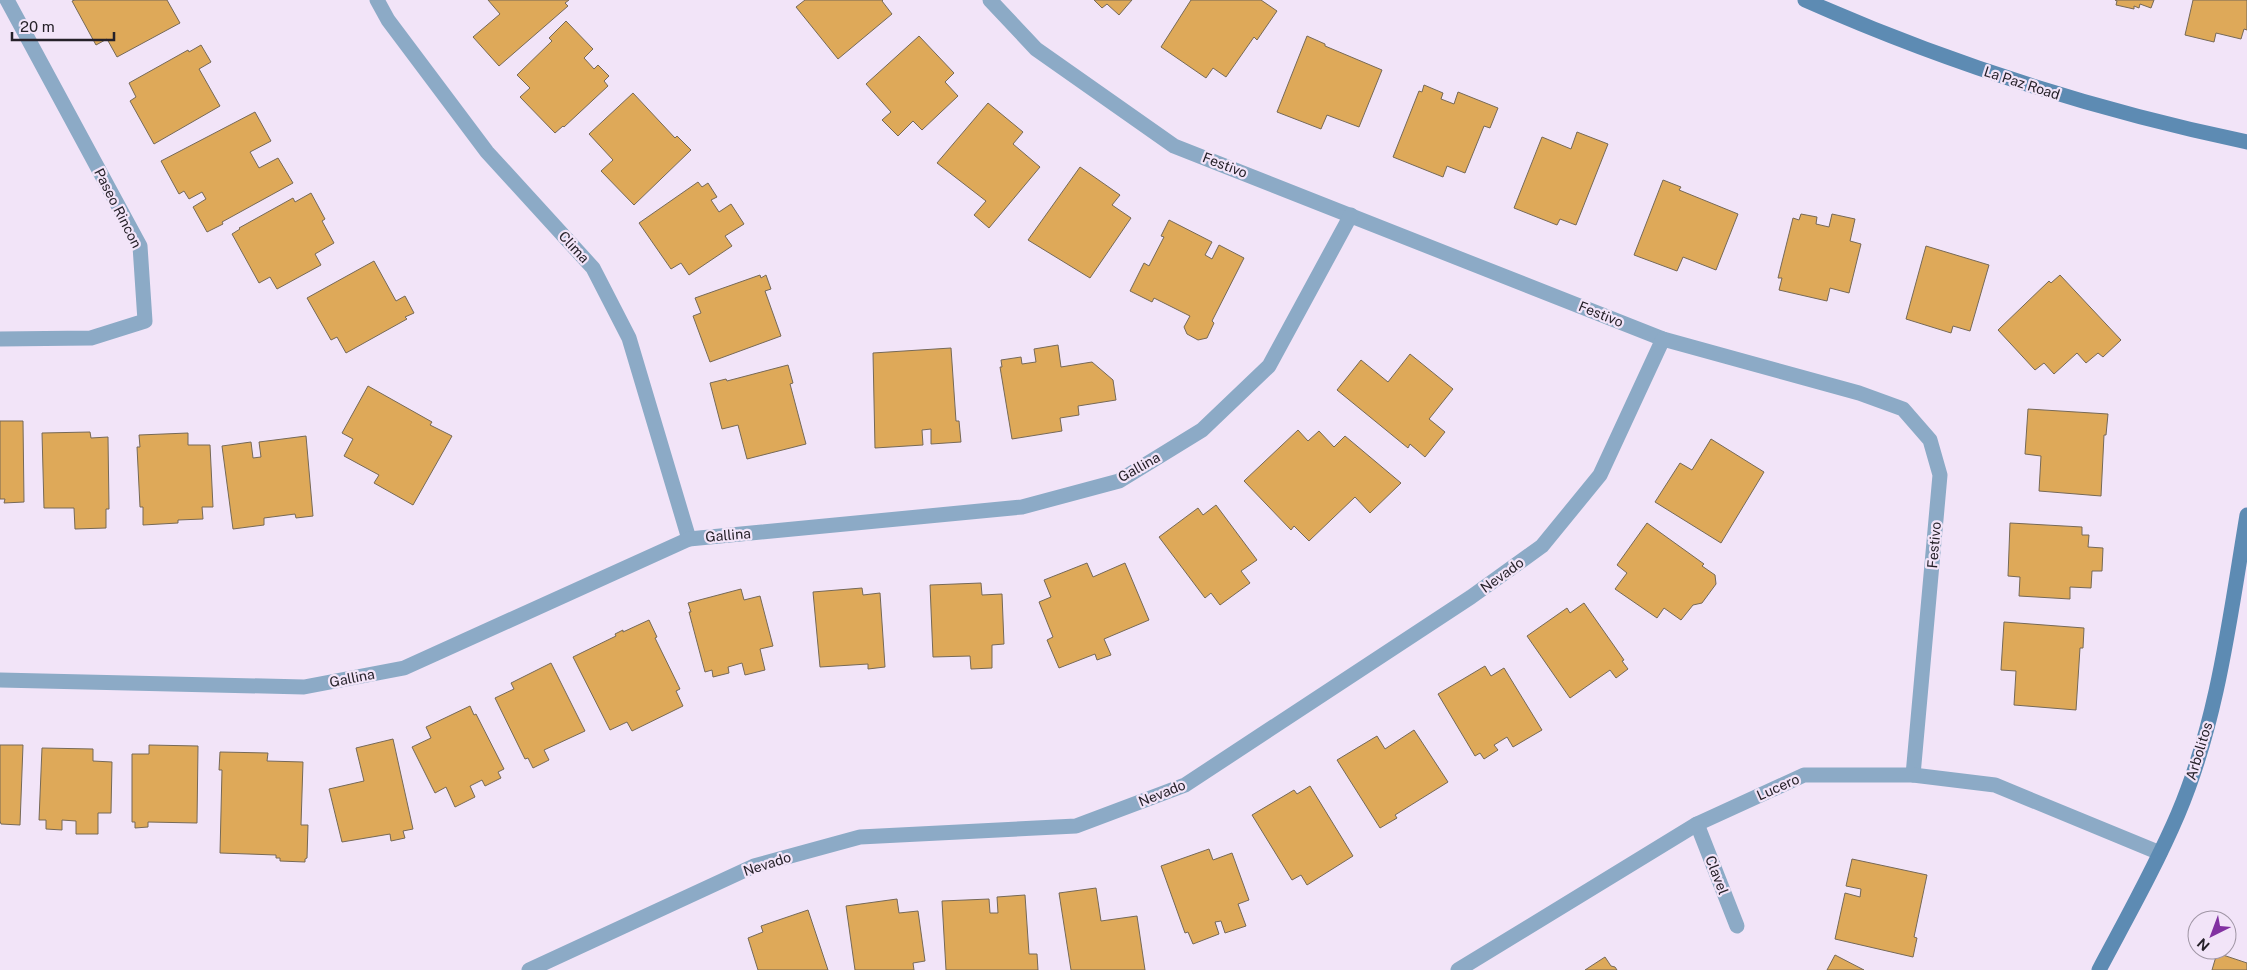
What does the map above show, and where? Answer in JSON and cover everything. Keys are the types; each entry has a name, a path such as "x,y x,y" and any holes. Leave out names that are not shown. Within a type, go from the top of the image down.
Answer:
{"street":[{"name":"Paseo Rincon","path":"0,339 91,338 145,321 140,246 7,0"},
{"name":"Clima","path":"377,0 388,20 486,152 593,268 629,338 689,539"},
{"name":"Festivo","path":"990,0 1036,49 1174,146 1663,339 1859,393 1903,409 1930,440 1940,475 1913,775"},
{"name":"La Paz Road","path":"1805,0 1908,42 2052,93 2161,123 2247,142"},
{"name":"Gallina","path":"0,680 304,687 404,668 689,539 1022,507 1119,480 1202,430 1269,366 1351,215"},
{"name":"Nevado","path":"529,970 754,866 860,837 1076,826 1185,785 1471,597 1542,546 1600,475 1663,339"},
{"name":"Arbolitos","path":"2099,970 2160,853 2178,814 2196,764 2218,682 2247,515"},
{"name":"Lucero","path":"1458,970 1697,824 1804,776 1913,775 1995,785 2160,853"},
{"name":"Clavel","path":"1697,824 1737,926"}],"building":[{"path":"167,0 180,23 117,57 107,39 96,45 72,1"},
{"path":"488,0 569,0 565,3 568,6 499,66 473,37 500,14"},
{"path":"805,0 883,0 892,14 838,59 796,7"},
{"path":"1094,0 1132,0 1119,15 1107,4 1102,8"},
{"path":"1191,0 1261,0 1277,11 1257,40 1254,37 1226,77 1213,68 1206,78 1161,47"},
{"path":"2115,0 2154,0 2151,8 2140,4 2139,8 2134,6 2134,9 2116,5 2117,1"},
{"path":"2193,0 2247,0 2247,30 2244,29 2241,39 2216,33 2214,42 2185,35"},
{"path":"566,21 593,49 584,58 594,69 598,65 609,76 604,81 608,86 555,133 520,97 530,88 517,75 552,41 549,38"},
{"path":"919,36 954,73 945,82 958,96 922,130 913,121 898,136 882,120 891,112 866,84"},
{"path":"1307,36 1325,44 1325,46 1382,70 1359,127 1327,115 1321,129 1277,112"},
{"path":"201,45 211,62 199,69 220,106 154,144 130,101 136,97 129,83 188,50 189,52"},
{"path":"1424,85 1443,93 1441,99 1454,104 1458,92 1498,108 1490,128 1484,126 1465,173 1447,166 1443,177 1393,157 1419,91 1422,92"},
{"path":"633,93 675,138 677,136 691,150 634,205 601,171 613,160 589,134"},
{"path":"988,103 1023,132 1013,144 1040,167 989,228 974,215 986,201 937,163"},
{"path":"255,112 271,141 250,152 259,168 278,158 293,183 207,232 193,207 206,199 202,192 189,199 184,191 179,194 161,161"},
{"path":"1577,132 1608,144 1576,225 1560,219 1557,225 1514,208 1542,137 1571,149"},
{"path":"1080,167 1120,195 1112,205 1131,218 1090,278 1028,240"},
{"path":"1663,180 1681,187 1679,190 1738,214 1716,270 1683,257 1677,271 1634,255"},
{"path":"698,182 702,187 708,183 717,197 711,200 719,212 731,204 744,224 725,236 732,246 689,275 681,263 671,269 639,223"},
{"path":"311,193 325,219 322,221 334,243 315,254 321,265 277,289 270,277 259,283 232,234 239,228 293,198 295,202"},
{"path":"1801,214 1817,217 1816,224 1829,227 1832,214 1855,219 1850,241 1861,244 1849,293 1830,288 1827,301 1779,290 1782,278 1778,278 1793,218 1799,220"},
{"path":"1169,220 1212,242 1205,255 1212,259 1219,245 1244,258 1212,321 1214,323 1207,338 1198,340 1187,334 1184,327 1190,316 1154,298 1152,302 1130,291 1144,263 1149,266 1164,237 1161,236"},
{"path":"1926,246 1989,265 1970,331 1953,326 1951,333 1906,319"},
{"path":"374,261 396,301 405,296 414,313 405,317 407,319 346,353 337,337 331,340 307,298"},
{"path":"760,275 761,278 766,275 771,289 765,291 781,336 710,362 693,316 701,313 695,298"},
{"path":"2060,275 2121,340 2103,357 2098,353 2086,363 2077,353 2054,374 2044,363 2035,370 1998,330 2049,281 2051,283"},
{"path":"1058,345 1061,367 1092,362 1113,380 1116,400 1078,406 1079,415 1060,418 1062,431 1012,439 1000,367 1002,367 1001,360 1021,357 1022,364 1036,362 1034,349"},
{"path":"951,348 956,421 959,421 961,442 931,444 931,429 922,430 923,445 875,448 873,353"},
{"path":"1410,354 1453,389 1429,419 1445,432 1425,457 1410,444 1408,448 1337,390 1361,360 1388,382"},
{"path":"788,365 793,383 790,384 806,444 747,459 738,425 722,429 710,383 726,379 727,381"},
{"path":"368,386 432,422 430,425 452,436 413,505 374,483 379,475 344,456 353,439 342,433"},
{"path":"2028,409 2108,414 2106,435 2104,435 2101,496 2039,491 2041,456 2025,454"},
{"path":"0,421 23,421 24,502 4,503 5,499 0,499"},
{"path":"1298,430 1308,441 1319,431 1334,447 1345,436 1401,483 1370,513 1355,497 1309,541 1294,526 1291,530 1244,481"},
{"path":"90,432 91,438 108,437 109,509 106,509 106,528 75,529 74,508 44,508 42,433"},
{"path":"188,433 188,445 210,445 213,507 202,507 203,519 143,525 143,507 140,507 137,447 140,447 139,435"},
{"path":"306,436 313,516 296,518 295,514 264,518 264,525 233,529 222,446 251,442 253,458 261,457 259,442"},
{"path":"1711,439 1764,472 1721,543 1655,502 1680,463 1692,470"},
{"path":"1216,505 1257,560 1241,571 1250,583 1220,605 1211,593 1205,598 1159,537 1198,508 1203,515"},
{"path":"1647,523 1704,564 1702,566 1715,575 1716,584 1702,603 1693,605 1681,620 1664,608 1657,618 1615,589 1627,573 1617,565"},
{"path":"2010,523 2082,527 2082,535 2089,535 2088,547 2103,548 2102,571 2092,571 2091,588 2070,587 2070,599 2019,596 2020,577 2008,576"},
{"path":"1087,563 1093,577 1125,563 1149,620 1104,639 1111,655 1097,660 1095,654 1059,668 1047,640 1053,637 1039,602 1051,597 1044,580"},
{"path":"981,583 982,595 1002,594 1004,644 992,645 992,668 971,669 970,656 933,657 930,585"},
{"path":"862,588 863,595 880,593 885,667 868,669 868,664 820,667 813,592"},
{"path":"741,589 744,600 760,596 773,646 760,649 765,670 745,675 742,663 728,667 729,673 713,677 712,670 705,672 688,603"},
{"path":"1584,603 1624,660 1622,661 1628,669 1616,678 1610,670 1570,698 1527,636 1567,608 1570,613"},
{"path":"649,620 657,637 655,638 680,689 676,691 683,706 632,731 627,722 610,730 573,657 616,636 615,634 623,630 623,632"},
{"path":"2004,622 2084,628 2083,648 2080,648 2076,710 2014,705 2016,671 2001,670"},
{"path":"551,663 585,731 544,750 549,760 533,768 528,758 525,759 495,698 514,689 511,683"},
{"path":"1485,666 1491,676 1504,668 1542,730 1513,747 1507,737 1494,745 1498,750 1484,759 1480,753 1475,756 1438,694"},
{"path":"470,706 504,769 498,772 501,778 485,786 482,780 470,786 475,797 455,807 446,787 435,793 412,747 431,738 426,727"},
{"path":"1414,730 1448,782 1395,815 1397,818 1380,828 1337,760 1377,736 1385,749"},
{"path":"393,739 413,829 403,831 405,838 391,841 390,834 342,842 329,789 364,781 356,748"},
{"path":"0,745 23,745 20,825 1,824 0,821"},
{"path":"149,745 198,746 197,823 148,822 148,827 135,828 135,822 132,822 132,754 149,754"},
{"path":"42,748 93,749 93,761 112,762 111,813 98,813 98,834 76,834 76,821 62,820 62,830 46,829 46,820 39,820"},
{"path":"220,752 268,753 267,761 303,762 301,825 308,825 307,858 305,862 280,861 280,858 276,858 276,855 220,853 222,770 219,770"},
{"path":"1310,786 1353,856 1307,885 1301,875 1292,880 1252,815 1294,790 1297,794"},
{"path":"1209,849 1213,860 1232,853 1249,900 1238,904 1246,926 1225,933 1221,921 1215,922 1219,934 1193,944 1188,932 1185,933 1161,866"},
{"path":"1852,859 1927,875 1914,937 1917,938 1913,957 1835,939 1845,893 1860,897 1861,889 1846,886"},
{"path":"1096,888 1101,921 1137,916 1145,970 1071,970 1059,893"},
{"path":"1025,895 1029,954 1037,954 1038,970 946,970 942,901 989,899 990,913 998,913 997,897"},
{"path":"897,899 899,913 918,911 925,961 913,963 914,970 855,970 846,906"},
{"path":"808,910 828,970 758,970 748,938 763,932 761,926"},
{"path":"1835,955 1864,970 1827,970"},
{"path":"1605,957 1611,966 1617,970 1585,970"},
{"path":"2215,960 2237,960 2247,963 2247,970 2212,970"}]}
